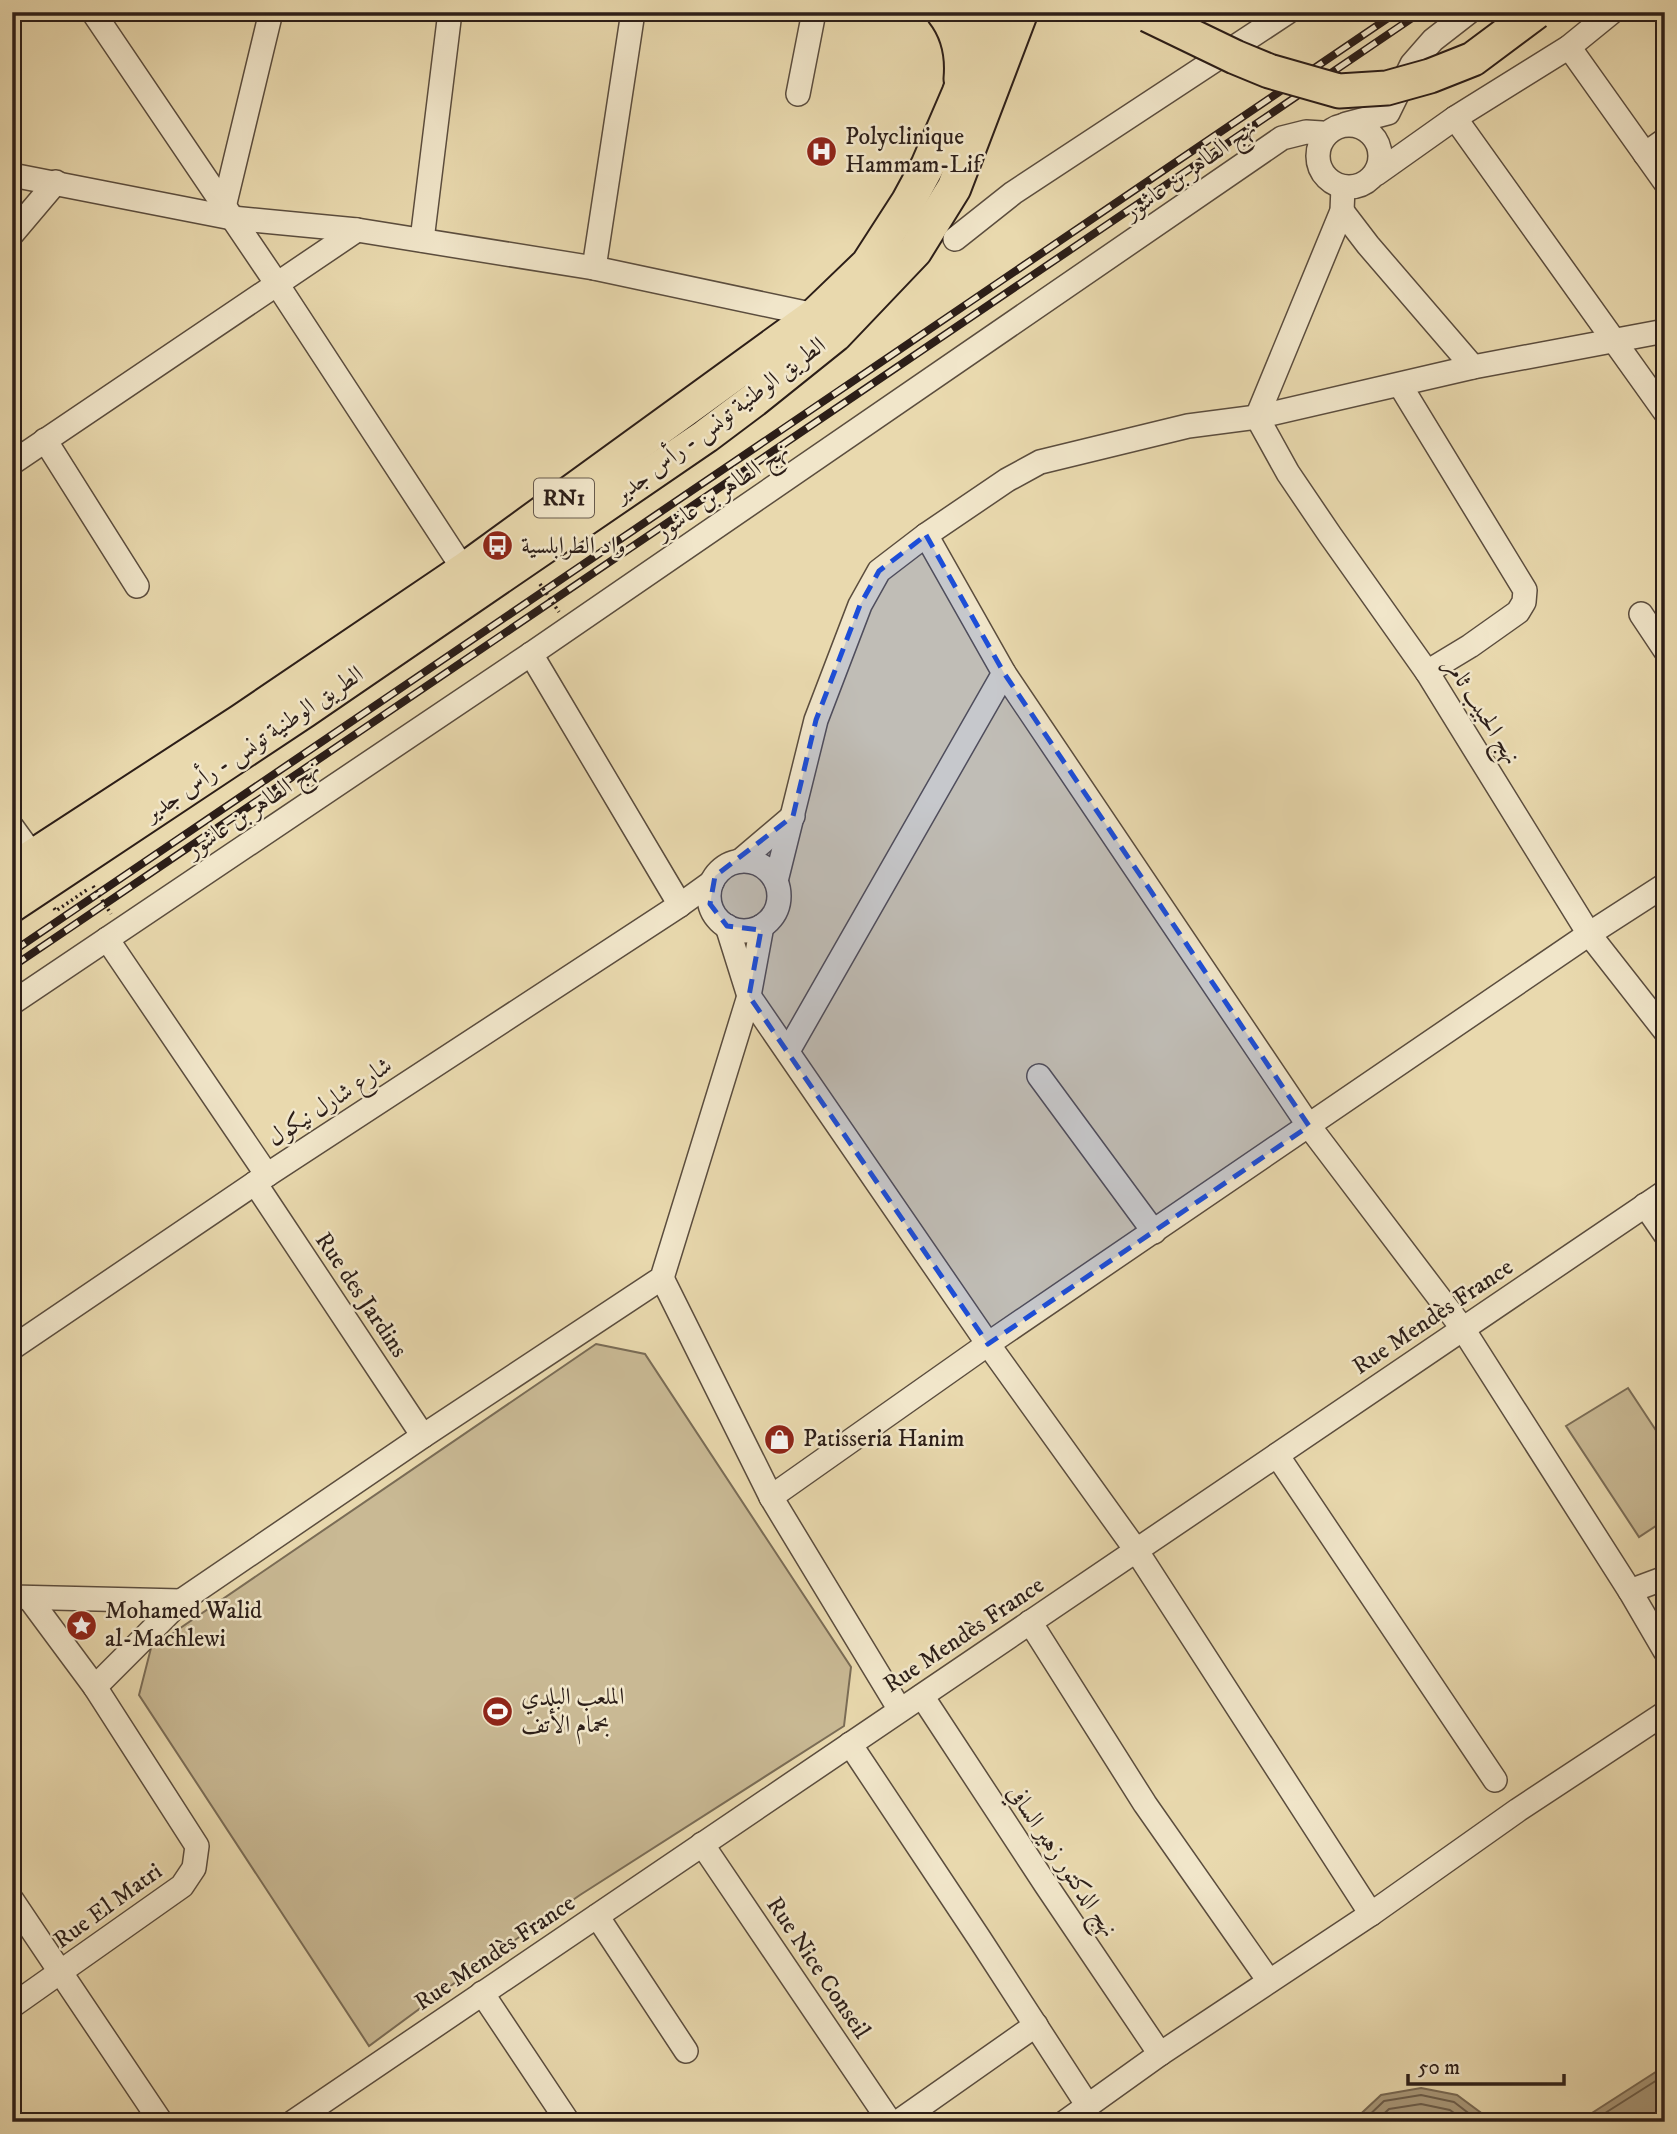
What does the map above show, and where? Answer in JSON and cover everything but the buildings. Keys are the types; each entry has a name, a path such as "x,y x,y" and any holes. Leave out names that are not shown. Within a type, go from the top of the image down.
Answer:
{"highway":[{"path":"943,12 958,40 962,66 959,93"},
{"name":"الطريق الوطنية تونس - رأس جدير","path":"12,905 38,880 241,721 464,570 815,315 867,264 908,202 928,165 959,93 989,12"},
{"name":"الطريق الوطنية تونس - رأس جدير","path":"38,880 486,587 706,436 835,335 915,251 954,188 1021,12"},
{"path":"1006,49 1024,25 1041,12"},
{"path":"1145,13 1258,66 1339,91 1387,88 1430,76 1473,59 1536,12"}],"street":[{"path":"93,12 277,284 464,570"},
{"path":"228,212 271,12"},
{"path":"422,240 450,12"},
{"path":"594,268 633,12"},
{"path":"798,93 814,12"},
{"path":"955,239 1013,193 1288,12"},
{"path":"1469,12 1433,40 1412,64 1388,113 1344,125 1323,138 1318,150 1318,162 1323,174 1332,182 1343,187 1367,183 1455,118 1569,47 1612,12"},
{"path":"1569,47 1665,182"},
{"path":"1455,118 1665,412"},
{"path":"1344,125 1356,125 1367,130 1376,139 1381,163 1376,174"},
{"name":"نهج الطاهر بن عاشور","path":"12,1003 531,654 1282,138 1306,132 1322,133 1323,138"},
{"path":"1645,154 1665,140"},
{"path":"12,175 228,212 594,268 815,315"},
{"path":"12,233 56,182"},
{"path":"1257,417 1342,211 1343,187"},
{"path":"1342,211 1368,246 1473,367"},
{"path":"12,463 357,230"},
{"path":"531,654 680,905 721,921 733,929 748,931 762,926 772,916 778,903 776,881 816,720 860,605 879,571 926,535 1007,480 1040,461 1188,426 1257,417 1473,367 1665,331"},
{"path":"1400,385 1525,590 1524,602 1518,612 1427,672"},
{"name":"نهج الحبيب ثامر","path":"1257,417 1288,473 1427,672 1590,933 1665,1031"},
{"path":"45,440 137,586"},
{"path":"926,535 1003,673 1309,1126 1463,1329 1630,1591 1665,1651"},
{"path":"1642,614 1665,650"},
{"path":"788,1051 1003,673"},
{"path":"740,861 793,816"},
{"path":"12,827 38,880"},
{"path":"776,881 761,866 740,861 726,866 715,876 710,889 710,904 721,921 749,996 988,1345 1136,1550 1371,1914"},
{"name":"شارع شارل نيكول","path":"12,1348 261,1179 712,882"},
{"path":"771,1497 988,1345 1590,933 1665,885"},
{"path":"21,1597 95,1687 181,1601 662,1278 749,996 762,926"},
{"name":"Rue des Jardins","path":"107,939 423,1436"},
{"path":"1039,1076 1154,1232"},
{"name":"Rue Mendès France","path":"293,2122 323,2113 482,1993 1665,1192"},
{"path":"1645,1205 1665,1234"},
{"path":"662,1278 771,1497 900,1710"},
{"path":"1277,1455 1495,1780"},
{"path":"1630,1591 1665,1578"},
{"path":"21,1597 181,1601"},
{"path":"1030,1622 1145,1804 1269,1981"},
{"name":"Rue El Matri","path":"12,2007 182,1886 194,1868 197,1846 95,1687"},
{"name":"نهج الدكتور زهير السافي","path":"922,1696 1160,2054"},
{"path":"1065,2122 1160,2054 1665,1713"},
{"path":"850,1744 1088,2106"},
{"name":"Rue Nice Conseil","path":"702,1844 890,2122"},
{"path":"12,1900 161,2122"},
{"path":"597,1916 686,2051"},
{"path":"482,1993 568,2122"},
{"path":"898,2122 1036,2025"}],"path":[{"path":"540,584 559,612"},
{"path":"38,880 93,886 111,915"}],"highlighted area":[{"path":"926,535 1004,673 1309,1126 988,1344 749,996 761,930 727,926 710,904 715,876 793,816 816,720 860,605 879,571"}],"shaded area":[{"name":"الملعب البلدي بحمام الأتف","path":"596,1344 645,1354 851,1667 844,1726 580,1895 369,2046 139,1695 151,1648"},
{"path":"1628,1388 1665,1444 1665,1520 1639,1537 1566,1426"}],"water":[{"path":"1665,2066 1665,2122 1578,2122"},
{"path":"1421,2088 1457,2095 1488,2118 1482,2122 1352,2122 1381,2095"}],"railway":[{"path":"12,952 1397,12"},
{"path":"12,967 1421,12"}],"place":[{"name":"Polyclinique Hammam-Lif","path":"822,151"},
{"name":"واد الطرابلسية","path":"498,546"},
{"name":"Patisseria Hanim","path":"780,1439"},
{"name":"Mohamed Walid al-Machlewi","path":"82,1625"},
{"name":"الملعب البلدي بحمام الأتف","path":"498,1711"}]}
